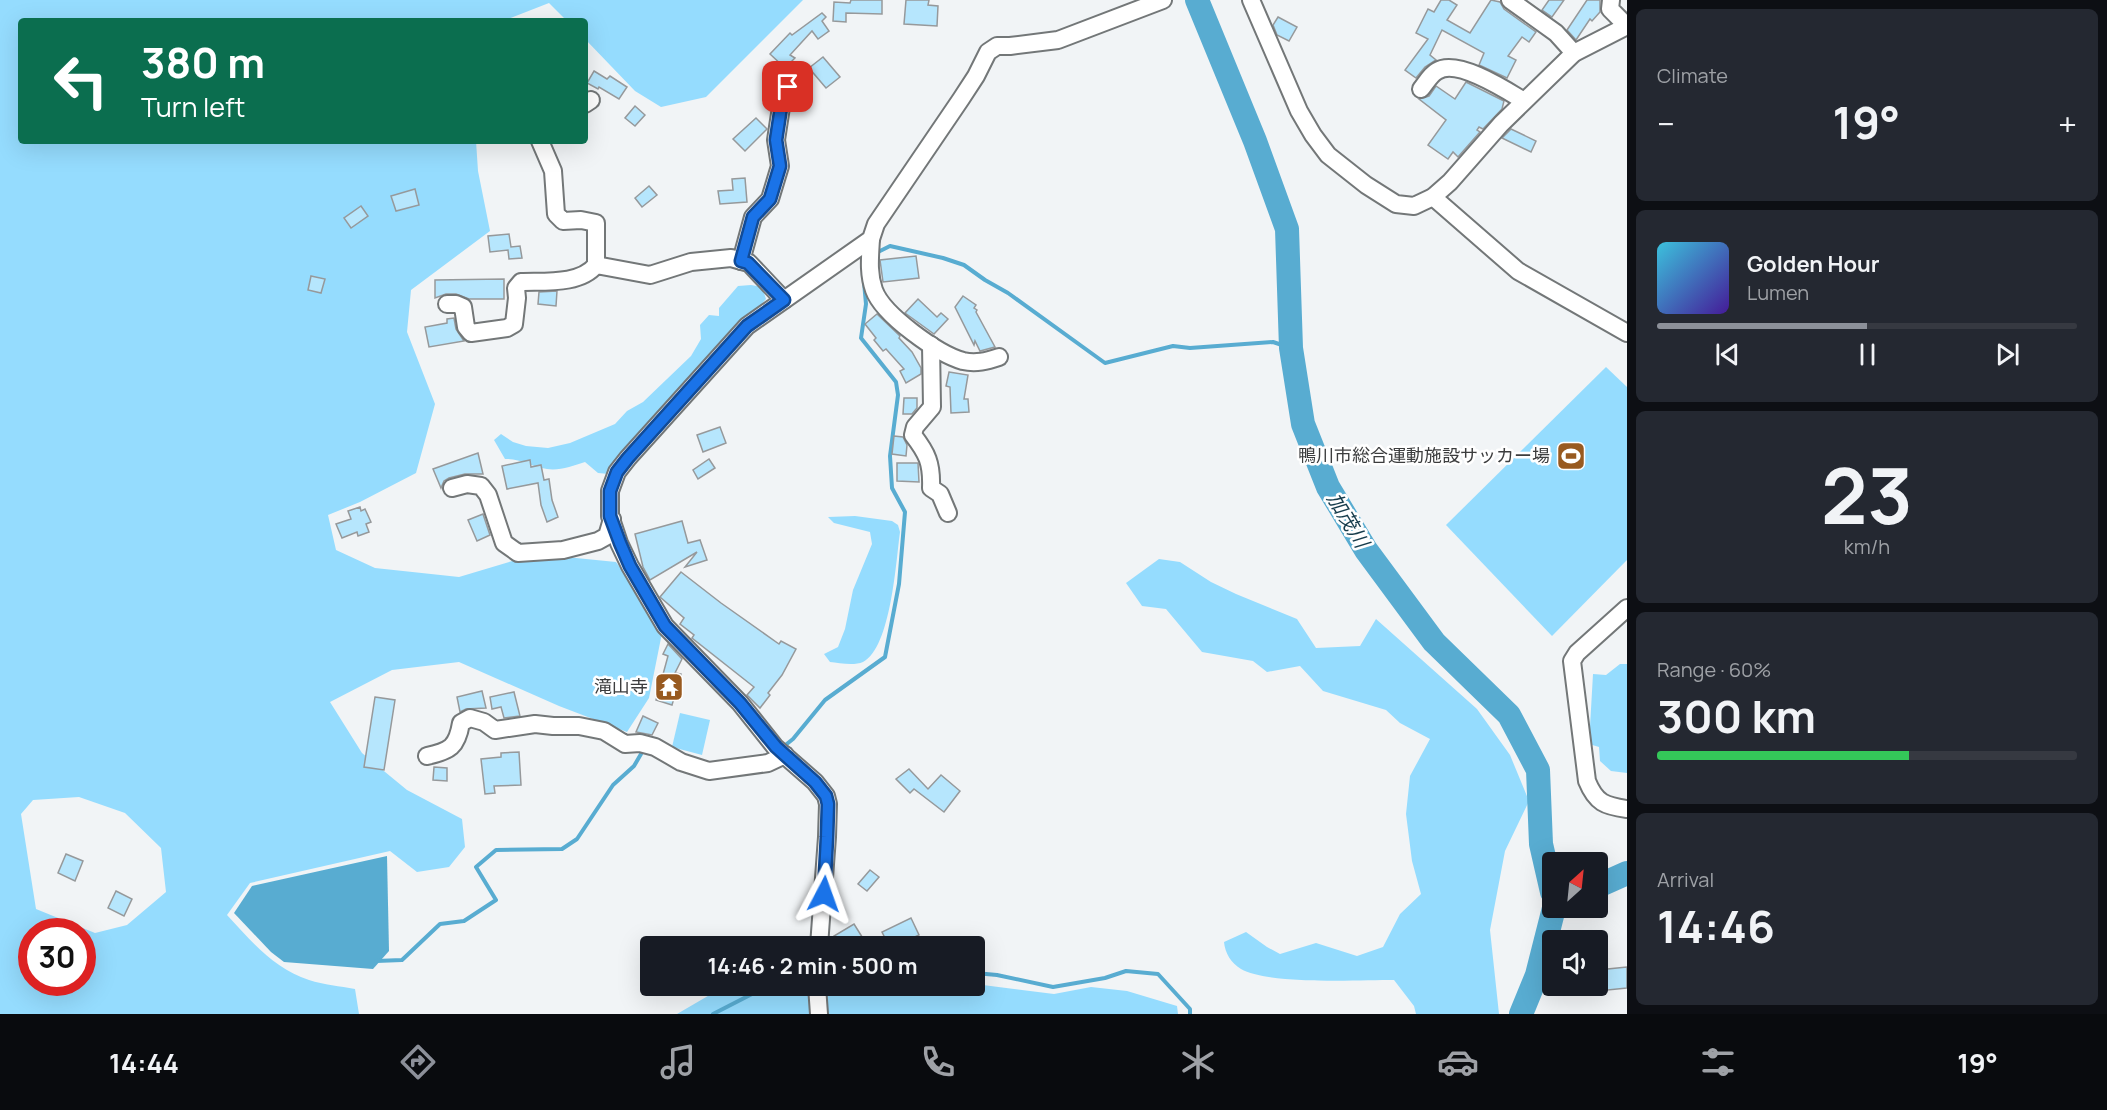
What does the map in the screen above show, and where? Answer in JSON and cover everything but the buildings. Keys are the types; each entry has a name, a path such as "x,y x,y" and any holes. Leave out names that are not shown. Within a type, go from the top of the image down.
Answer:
{"street":[{"path":"999,357 983,362 963,361 931,345 903,325 874,290 870,272 871,239 876,224 961,99 988,52 997,46 1058,40 1142,4 1163,0"},
{"path":"1251,0 1299,111 1328,155 1396,204 1413,206 1433,197 1524,101 1574,53 1627,26 1610,9 1611,0"},
{"path":"1510,0 1556,33 1574,53"},
{"path":"1421,89 1438,70 1448,67 1464,69 1524,101"},
{"path":"741,261 753,217 770,199 780,166 776,140 783,94 788,87"},
{"path":"447,304 456,304 463,308 466,327 471,333 507,328 514,324 516,288 520,282 571,279 596,265 596,223 581,220 563,221 556,214 553,171 541,144"},
{"path":"1433,197 1518,271 1627,333"},
{"path":"820,936 828,804 826,796 815,782 781,752 740,703 665,626 630,566 612,519 610,491 617,472 628,458 747,326 871,239"},
{"path":"596,265 650,275 691,262 731,258 748,263 784,300"},
{"path":"931,345 932,407 915,428 913,435 926,452 932,474 931,488 940,494 948,513"},
{"path":"452,488 467,484 481,486 488,495 504,543 518,553 563,550 598,541 607,536 612,519"},
{"path":"1627,608 1577,653 1572,662 1587,782 1593,795 1601,802 1612,807 1627,809"},
{"path":"427,756 447,752 458,739 462,723 470,718 484,722 495,730 536,724 579,726 604,731 625,744 640,742 656,747 681,762 709,771 768,763 781,752"},
{"path":"818,996 819,1014"}],"shaded area":[{"path":"0,0 803,0 706,97 661,107 635,91 588,42 588,18 564,18 549,3 511,18 18,18 18,144 476,144 478,171 490,231 411,290 407,332 435,404 416,473 360,502 328,515 336,550 375,568 459,577 536,554 616,562 641,597 662,633 649,698 627,732 559,706 459,662 392,670 330,702 362,753 407,790 462,819 465,847 449,867 417,872 390,851 250,883 227,915 245,935 274,961 296,975 315,982 355,989 359,1014 0,1014","holes":["79,797 125,813 161,848 166,892 127,925 96,933 96,996 18,996 18,918 58,918 36,909 21,814 33,800"]},
{"path":"738,286 762,287 766,299 609,474 598,473 585,462 566,468 552,469 505,459 494,440 501,434 513,442 526,446 548,448 570,443 615,424 627,411 643,402 691,356 701,339 700,325 709,315 719,316 719,308"},
{"name":"鴨川市総合運動施設サッカー場","path":"1606,367 1627,387 1627,560 1552,636 1446,525"},
{"path":"855,516 892,521 898,525 900,532 894,582 880,640 872,654 863,662 846,664 830,662 824,654 838,647 845,629 853,590 872,544 870,532 834,523 828,517"},
{"path":"1159,559 1180,562 1211,582 1297,619 1316,648 1360,646 1376,619 1477,709 1510,755 1529,801 1505,851 1490,930 1499,1014 1416,1014 1414,1006 1394,980 1292,980 1254,974 1237,967 1231,961 1224,942 1246,932 1280,954 1316,943 1357,956 1383,947 1400,914 1421,894 1412,861 1406,814 1410,776 1430,739 1400,723 1386,710 1323,691 1300,666 1267,672 1253,661 1202,652 1166,609 1142,606 1126,583"},
{"path":"1620,664 1627,664 1627,773 1611,771 1600,761 1599,747 1589,744 1593,674 1606,675"},
{"path":"680,713 710,720 702,755 672,747"},
{"path":"387,856 389,951 373,969 284,962 271,952 234,913 252,886"},
{"path":"985,985 1054,994 1091,987 1127,991 1177,1006 1178,1014 677,1014 708,996 985,996"}],"waterway":[{"name":"加茂川","path":"1197,0 1255,141 1287,229 1291,348 1303,424 1328,487 1366,550 1434,642 1509,715 1538,770 1543,852"},
{"path":"876,253 890,246 964,265 1008,293 1105,363 1173,346 1190,348 1273,342 1291,348"},
{"path":"783,747 793,739 825,700 885,657 899,584 905,512 892,488 890,456 898,395 896,382 861,338 866,304 864,282"},
{"path":"376,961 402,960 440,924 464,921 496,900 476,867 496,850 562,849 577,839 613,785 634,766 641,754"},
{"path":"1608,882 1627,873"},
{"name":"加茂川","path":"1521,1014 1537,975 1551,918"},
{"path":"985,974 1053,987 1105,978 1126,971 1158,974 1190,1009 1190,1014"},
{"path":"713,1014 748,996"}],"place":[{"name":"鴨川市総合運動施設サッカー場","path":"1571,456"},
{"name":"滝山寺","path":"669,687"}],"route":[{"path":"788,87 783,94 776,140 780,166 770,199 753,217 741,261 748,263 784,300 747,326 628,458 617,472 610,491 610,516 630,566 665,626 740,703 776,747 815,782 826,796 828,804 824,894"}]}
